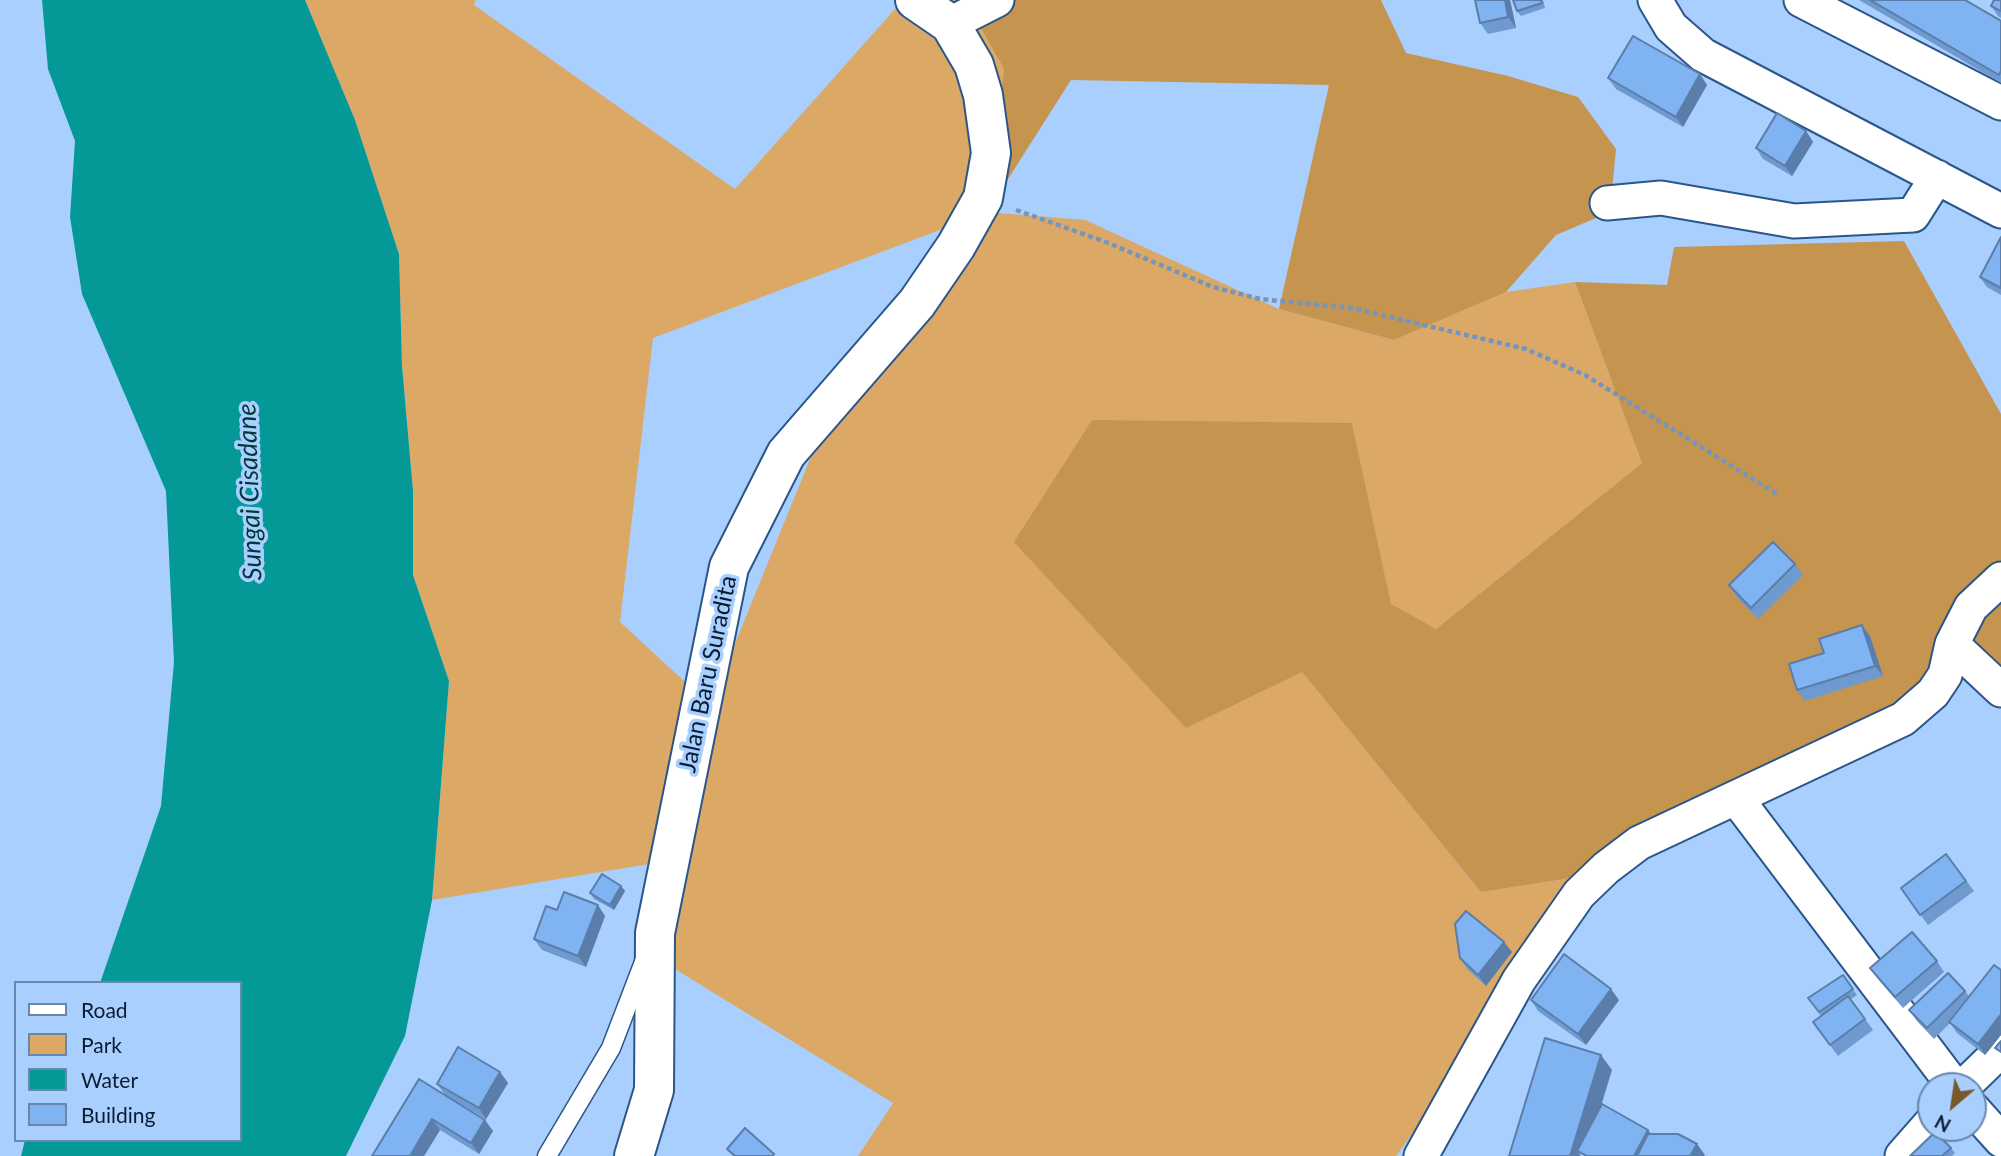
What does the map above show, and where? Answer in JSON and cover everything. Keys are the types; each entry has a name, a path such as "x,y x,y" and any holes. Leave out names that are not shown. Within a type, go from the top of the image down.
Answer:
{"main road":[{"name":"Jalan Baru Suradita","path":"634,1156 653,1090 655,933 729,567 786,454 917,303 956,246 983,198 991,153 985,106 974,65 950,24 915,0"}],"street":[{"path":"950,24 998,0"},
{"path":"1655,0 1671,27 1703,55 2001,211"},
{"path":"1801,0 2001,103"},
{"path":"1607,203 1661,198 1794,221 1913,215 1937,177"},
{"path":"1421,1156 1518,980 1579,894 1606,867 1639,843 1903,719 1933,693 1945,675 1952,644 1971,607 2001,579"},
{"path":"1952,644 2001,690"},
{"path":"1737,798 1943,1072"},
{"path":"1978,1072 2001,1050"},
{"path":"1987,1124 2001,1140"},
{"path":"1902,1156 1917,1139"}],"lane":[{"path":"548,1156 611,1048 655,933"}],"path":[{"path":"983,198 1106,242 1213,287 1260,299 1351,308 1526,349 1585,375 1777,494"}],"green space":[{"path":"305,0 476,0 474,5 735,189 903,0 965,0 1004,69 987,212 1085,220 1279,309 1394,340 1506,292 1575,282 1642,463 1436,629 1391,605 1352,423 1302,672 1481,892 1610,872 1539,960 1396,1156 858,1156 893,1103 652,955 667,861 432,900 449,681 413,575 413,491 402,366 399,254 355,120","holes":["985,213 832,405 710,705 620,622 653,338"]}],"shaded area":[{"path":"965,0 1381,0 1406,53 1508,76 1578,97 1616,149 1610,212 1556,235 1506,292 1394,340 1279,309 1329,85 1071,80 987,212 1004,69"},
{"path":"1904,241 2001,414 2001,678 1978,660 1610,872 1481,892 1302,672 1186,728 1014,542 1092,420 1352,423 1391,604 1436,629 1642,463 1575,282 1667,285 1674,247"}],"water":[{"name":"Sungai Cisadane","path":"42,0 305,0 355,120 399,254 402,366 413,491 413,575 449,681 432,900 405,1036 346,1156 21,1156 24,1142 242,1142 242,981 101,981 161,806 174,662 166,491 82,294 70,217 75,141 48,69"}],"building":[{"path":"1475,0 1505,0 1508,17 1480,23"},
{"path":"1513,0 1541,0 1542,3 1517,11"},
{"path":"1870,0 1965,0 2001,21 1999,75"},
{"path":"1994,0 2001,0 2001,11 1991,6"},
{"path":"1633,36 1700,74 1676,117 1608,78"},
{"path":"1777,113 1806,131 1785,166 1756,148"},
{"path":"2001,237 2001,288 1980,277"},
{"path":"1773,542 1795,564 1751,608 1729,585"},
{"path":"1862,625 1875,666 1797,690 1789,664 1824,653 1819,639"},
{"path":"1946,854 1966,881 1920,915 1901,888"},
{"path":"602,874 621,886 610,905 590,893"},
{"path":"564,892 598,905 578,956 534,939 546,906 557,910"},
{"path":"1466,911 1504,942 1478,975 1460,958 1455,924"},
{"path":"1912,932 1937,961 1895,997 1870,968"},
{"path":"1564,954 1611,989 1578,1034 1531,1000"},
{"path":"1994,965 2001,970 2001,1014 1978,1044 1949,1022"},
{"path":"1948,973 1965,991 1927,1028 1909,1010"},
{"path":"1843,975 1853,989 1819,1012 1808,998"},
{"path":"1848,996 1865,1019 1830,1045 1813,1022"},
{"path":"1545,1038 1601,1055 1570,1156 1509,1156"},
{"path":"2001,1041 2001,1052 1995,1048"},
{"path":"458,1047 500,1072 479,1108 437,1084"},
{"path":"419,1079 485,1120 471,1143 432,1119 410,1156 372,1156"},
{"path":"1602,1104 1648,1130 1634,1156 1587,1156 1577,1151"},
{"path":"745,1128 774,1154 773,1156 735,1156 727,1149"},
{"path":"1648,1134 1678,1134 1697,1144 1690,1156 1637,1156"},
{"path":"1925,1142 1945,1142 1951,1148 1942,1156 1910,1156"}]}
